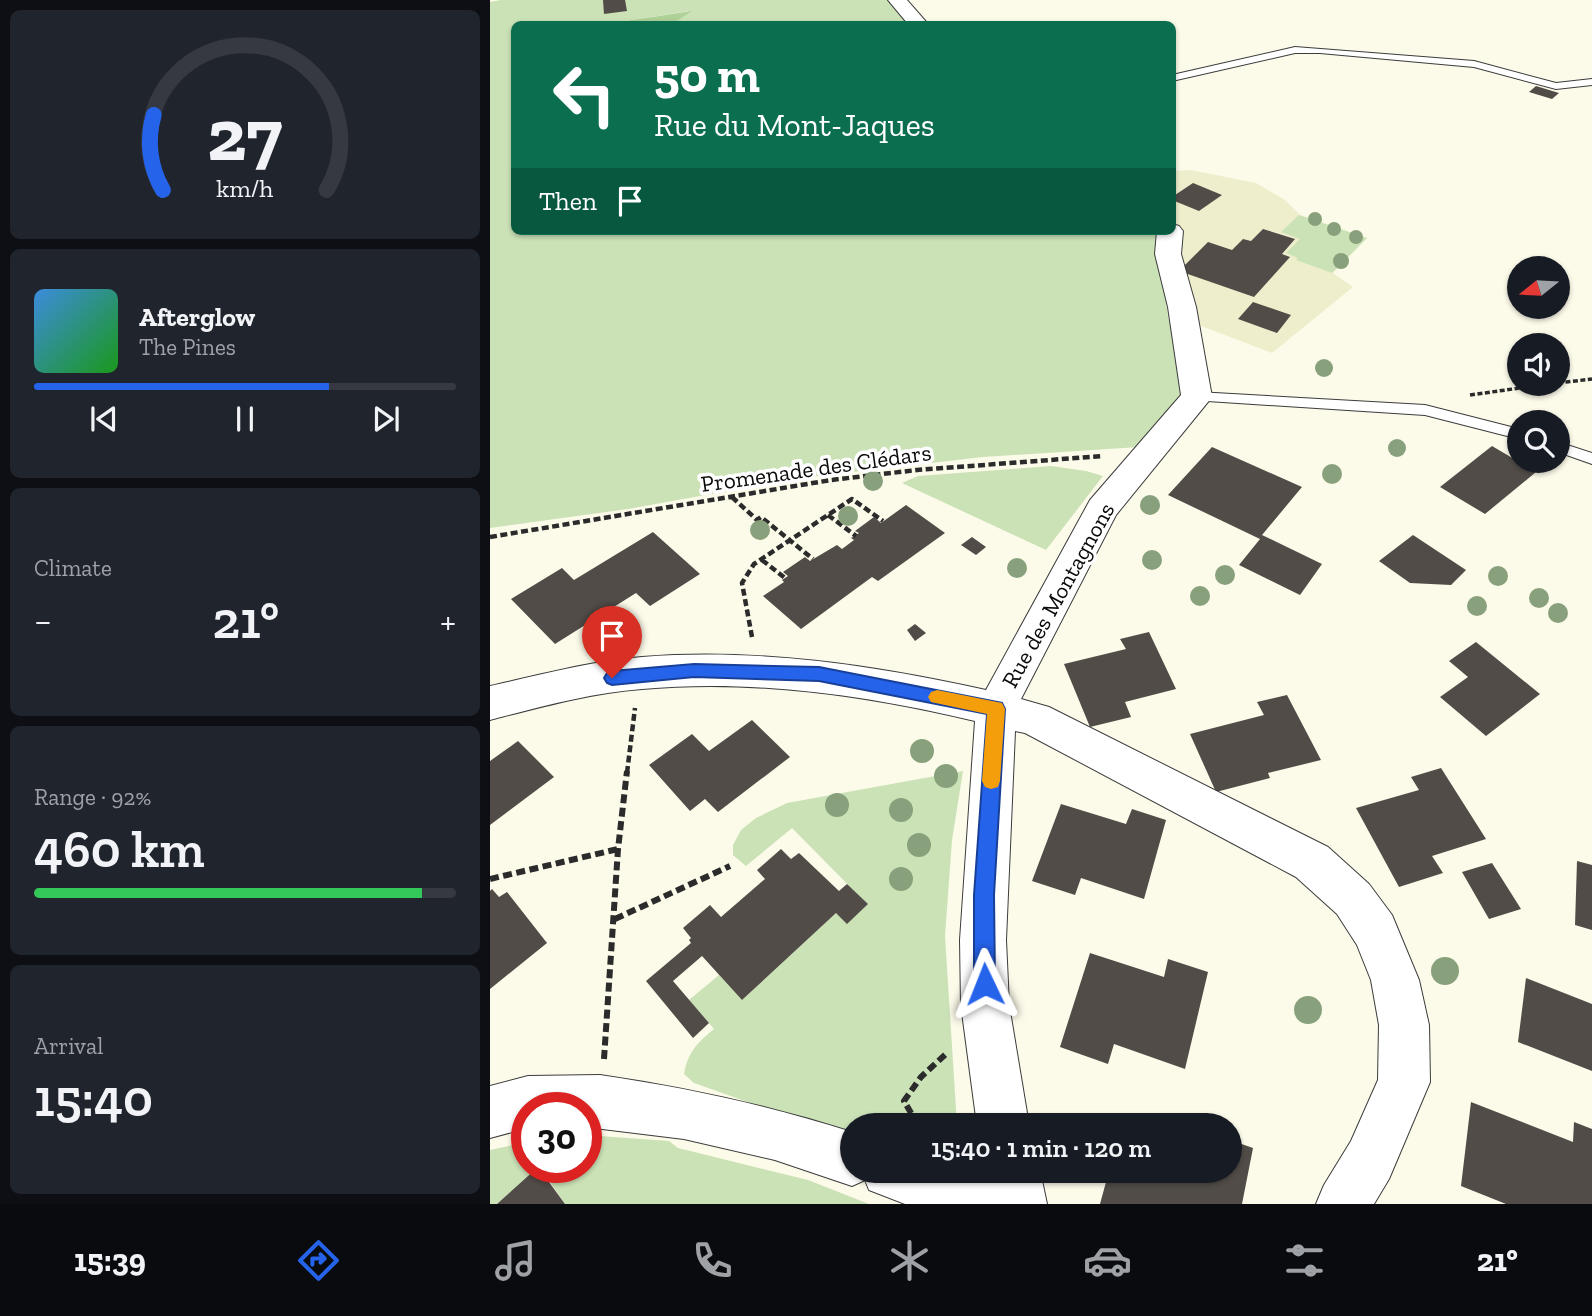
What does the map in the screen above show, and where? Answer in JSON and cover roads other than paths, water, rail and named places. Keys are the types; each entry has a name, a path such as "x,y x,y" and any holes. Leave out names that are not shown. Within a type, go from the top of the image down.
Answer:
{"street":[{"path":"897,0 915,21"},
{"path":"1170,235 1168,254 1182,307 1197,397"},
{"name":"Rue des Montagnons","path":"1000,1113 985,1005 983,940 996,709 1102,508 1197,397"},
{"path":"490,703 558,687 640,673 761,671 819,674 1035,719 1312,862 1353,899 1375,931 1395,980 1404,1024 1404,1082 1370,1160 1343,1204"},
{"path":"490,1112 528,1102 600,1101 684,1113 749,1128 840,1155"},
{"path":"922,1183 982,1204"},
{"path":"1016,1183 1020,1204"}],"lane":[{"path":"1176,77 1295,50 1320,50 1474,64 1556,86 1592,82"},
{"path":"1197,397 1424,410 1507,431"},
{"path":"1570,451 1592,459"}]}
